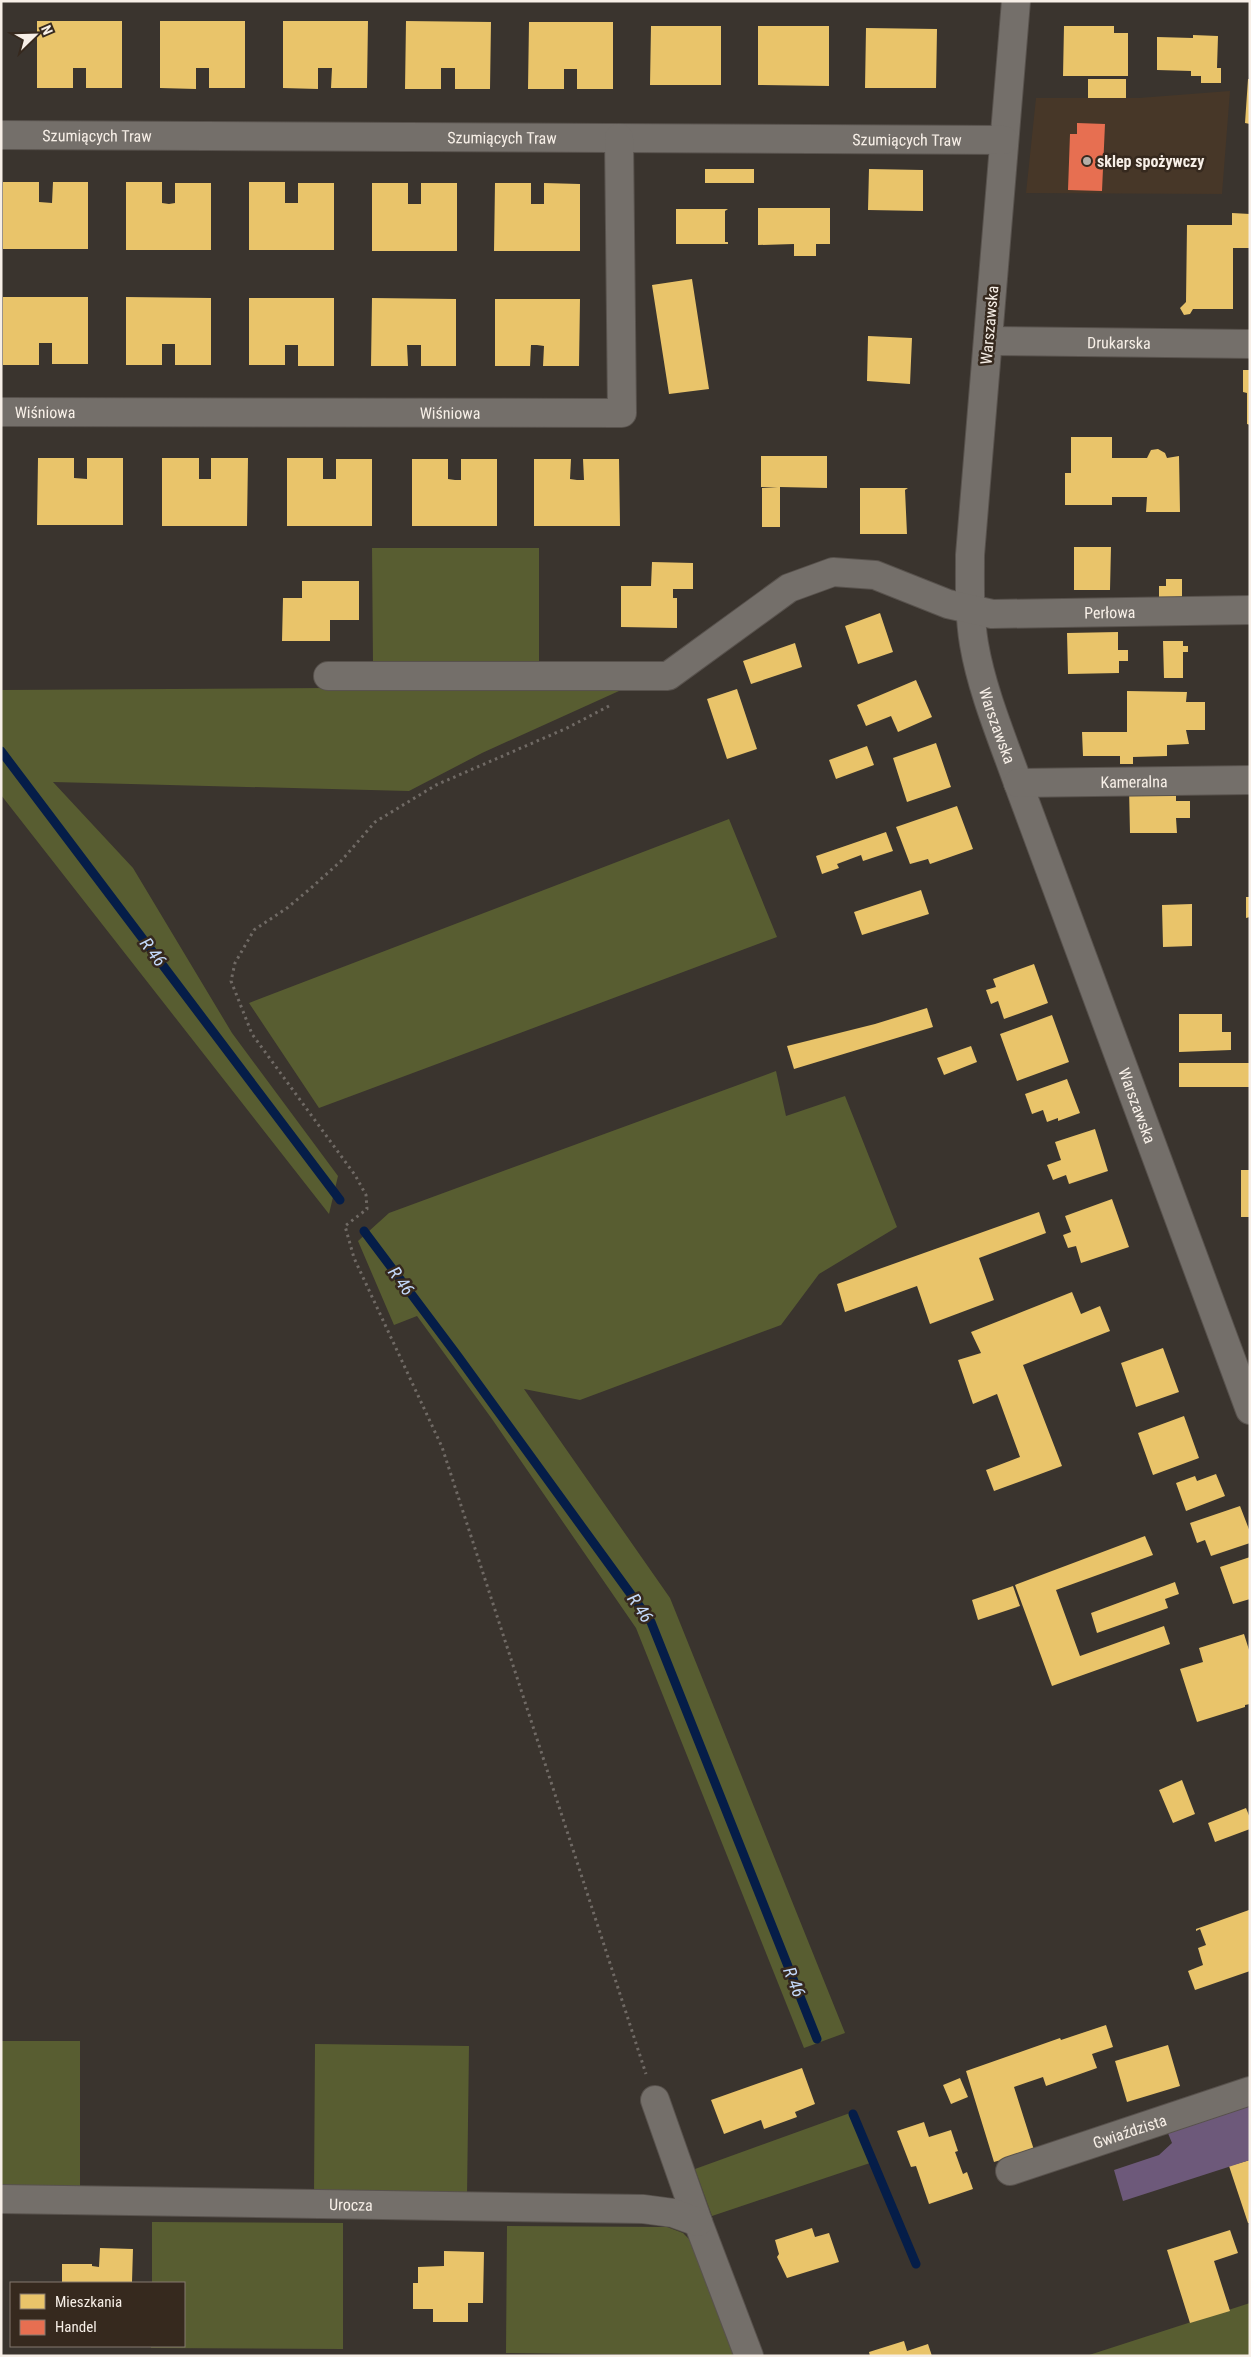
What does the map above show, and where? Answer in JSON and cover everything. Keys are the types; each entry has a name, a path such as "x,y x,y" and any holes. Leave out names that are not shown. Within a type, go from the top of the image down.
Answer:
{"street":[{"name":"Warszawska","path":"1016,1 970,555 970,610 974,645 982,679 1018,783 1250,1410"},
{"name":"Szumiących Traw","path":"1,135 1004,140"},
{"name":"Wiśniowa","path":"1,412 622,413 620,138"},
{"name":"Drukarska","path":"988,341 1250,344"},
{"name":"Perłowa","path":"328,676 668,676 678,671 789,588 834,572 875,575 970,610 992,614 1250,610"},
{"name":"Kameralna","path":"1018,783 1250,780"},
{"name":"Gwiaździsta","path":"1010,2171 1250,2091"},
{"path":"655,2100 698,2222 749,2356"},
{"name":"Urocza","path":"1,2199 625,2208 673,2213 698,2222"}],"path":[{"path":"617,702 567,728 436,785 375,822 341,861 311,888 287,908 254,930 235,963 230,982 252,1034 355,1175 366,1195 367,1209 345,1226 354,1258 442,1447 655,2100"}],"shaded area":[{"path":"1230,91 1222,194 1026,193 1036,98 1139,98"}],"green space":[{"path":"372,548 539,548 539,663 373,664"},
{"path":"630,686 482,753 409,791 53,782 133,868 232,1033 338,1176 329,1214 1,795 1,690"},
{"path":"729,819 777,937 319,1108 249,1003"},
{"path":"776,1071 786,1116 845,1096 897,1227 819,1274 781,1325 580,1400 524,1389 670,1598 845,2033 804,2048 636,1628 492,1419 417,1316 394,1325 358,1241 389,1213"},
{"path":"1,2041 80,2041 80,2191 1,2190"},
{"path":"315,2044 469,2046 467,2197 314,2195"},
{"path":"850,2113 870,2163 712,2216 695,2169"},
{"path":"152,2222 343,2223 343,2349 151,2348 185,2347 185,2282 152,2282"},
{"path":"507,2226 667,2227 683,2233 696,2246 739,2356 506,2353"},
{"path":"1250,2303 1250,2356 1086,2356"}],"building: Mieszkania":[{"path":"37,21 122,21 122,88 86,88 86,68 73,68 73,88 37,88"},
{"path":"160,21 245,21 245,88 209,88 209,68 196,68 196,89 160,88"},
{"path":"283,21 368,21 367,88 331,88 332,68 318,68 318,89 283,88"},
{"path":"406,21 491,22 490,89 455,89 455,68 441,68 441,89 405,89"},
{"path":"529,22 613,22 613,89 577,89 577,69 564,69 564,89 528,89"},
{"path":"651,26 721,26 721,85 650,85"},
{"path":"758,26 829,26 829,86 758,85"},
{"path":"1064,26 1114,26 1114,33 1128,33 1128,76 1063,76"},
{"path":"866,28 937,29 936,88 865,88"},
{"path":"1193,35 1218,36 1217,68 1221,68 1221,83 1201,83 1201,76 1191,76 1191,71 1157,70 1157,37 1193,38"},
{"path":"1088,79 1126,79 1126,98 1088,98"},
{"path":"1248,79 1250,79 1250,124 1245,123"},
{"path":"705,169 754,169 754,183 705,183"},
{"path":"869,169 923,170 923,211 868,210"},
{"path":"3,182 39,182 39,202 52,203 53,182 88,182 88,249 3,249"},
{"path":"126,182 162,182 162,203 169,204 175,203 175,183 211,183 211,250 126,250"},
{"path":"249,182 285,182 285,203 298,203 298,183 334,183 334,250 249,250"},
{"path":"372,183 408,183 408,204 421,204 421,183 457,183 457,251 372,251"},
{"path":"495,183 531,183 531,204 544,204 544,183 580,184 580,251 494,251"},
{"path":"758,208 830,208 830,244 816,244 816,256 794,256 794,244 758,245"},
{"path":"676,209 728,209 725,211 725,242 728,242 728,244 676,244"},
{"path":"1232,213 1250,214 1250,248 1233,248 1233,309 1193,309 1190,314 1184,315 1180,308 1186,302 1187,225 1232,225"},
{"path":"692,279 709,389 669,394 652,285"},
{"path":"3,297 88,297 88,364 52,364 52,343 39,343 39,365 3,365"},
{"path":"126,297 211,298 211,365 175,365 175,344 162,344 162,365 126,365"},
{"path":"249,298 334,298 334,366 298,366 298,345 285,345 285,365 249,365"},
{"path":"372,298 456,299 456,366 421,366 421,345 407,345 408,366 371,366"},
{"path":"495,299 580,299 579,366 543,366 544,346 531,345 530,366 495,366"},
{"path":"868,336 912,338 910,384 867,381"},
{"path":"1243,370 1250,370 1250,425 1247,424 1247,393 1243,392"},
{"path":"1071,437 1112,437 1112,458 1147,458 1151,450 1158,449 1165,453 1167,458 1179,456 1180,512 1146,512 1147,497 1112,497 1112,505 1065,505 1065,473 1071,473"},
{"path":"761,456 827,456 827,488 780,487 780,527 762,527 762,488 778,487 761,487"},
{"path":"38,458 74,458 74,478 87,479 87,458 123,458 123,525 37,525"},
{"path":"162,458 199,458 199,479 211,479 211,458 248,458 247,526 162,526"},
{"path":"287,458 323,458 323,479 336,479 336,459 372,459 372,526 287,526"},
{"path":"412,459 448,459 448,479 461,480 461,459 497,459 497,526 412,526"},
{"path":"534,459 571,459 570,479 584,480 583,459 619,459 620,526 534,526"},
{"path":"860,488 908,488 905,490 907,534 860,534"},
{"path":"1074,547 1111,547 1110,590 1074,590"},
{"path":"652,562 693,563 693,589 673,589 673,598 677,598 677,628 621,627 621,586 651,586"},
{"path":"1166,579 1182,579 1182,599 1159,600 1159,586 1166,586"},
{"path":"302,581 359,581 359,620 330,620 330,641 282,641 283,598 302,598"},
{"path":"880,613 893,652 858,664 845,626"},
{"path":"1118,632 1118,650 1128,650 1128,661 1119,661 1119,673 1068,674 1067,633"},
{"path":"1163,641 1183,641 1183,646 1188,646 1188,652 1183,652 1183,678 1164,678"},
{"path":"795,643 802,667 751,684 743,661"},
{"path":"916,680 932,717 898,732 891,716 866,726 857,705"},
{"path":"737,689 757,749 727,759 707,699"},
{"path":"1127,691 1187,692 1186,702 1205,702 1205,730 1186,730 1189,744 1167,745 1167,756 1133,757 1133,764 1120,764 1120,756 1083,756 1082,732 1127,732"},
{"path":"936,743 951,787 907,802 893,758"},
{"path":"867,746 874,765 836,779 829,760"},
{"path":"1176,786 1176,801 1190,801 1190,818 1176,818 1177,833 1130,833 1129,787"},
{"path":"957,806 973,849 930,864 928,859 910,864 896,827"},
{"path":"886,832 893,851 863,861 861,855 837,864 839,868 822,874 816,856"},
{"path":"921,890 929,914 862,935 854,912"},
{"path":"1246,897 1250,897 1250,917 1246,918"},
{"path":"1192,904 1192,946 1163,947 1162,905"},
{"path":"1034,964 1048,1003 1004,1019 998,1001 991,1004 986,990 996,987 993,979"},
{"path":"927,1008 933,1027 794,1069 787,1046 875,1024"},
{"path":"1179,1014 1222,1014 1222,1032 1231,1032 1231,1050 1179,1052"},
{"path":"1052,1015 1069,1062 1017,1081 1000,1034"},
{"path":"971,1046 977,1062 944,1075 937,1058"},
{"path":"1179,1063 1250,1063 1250,1087 1179,1087"},
{"path":"1067,1079 1080,1113 1058,1121 1058,1118 1047,1122 1043,1110 1032,1114 1025,1094"},
{"path":"1095,1129 1108,1171 1069,1184 1066,1175 1053,1180 1047,1165 1061,1160 1055,1142"},
{"path":"1241,1170 1250,1170 1250,1217 1241,1217"},
{"path":"1112,1199 1129,1247 1081,1263 1076,1246 1068,1248 1063,1235 1071,1232 1065,1216"},
{"path":"1039,1212 1046,1233 979,1258 994,1300 930,1324 917,1286 845,1312 837,1284"},
{"path":"1072,1292 1081,1314 1100,1306 1110,1331 1023,1365 1062,1466 994,1491 986,1470 1020,1457 997,1394 973,1404 958,1360 981,1353 971,1332"},
{"path":"1163,1348 1179,1392 1136,1407 1121,1363"},
{"path":"1184,1416 1199,1458 1153,1475 1138,1433"},
{"path":"1216,1474 1225,1496 1186,1511 1176,1483 1195,1476 1197,1481"},
{"path":"1240,1506 1250,1532 1250,1543 1211,1556 1205,1540 1197,1543 1190,1523"},
{"path":"1145,1536 1153,1555 1056,1590 1080,1656 1164,1626 1170,1644 1052,1686 1015,1585"},
{"path":"1250,1557 1250,1599 1233,1604 1220,1567"},
{"path":"1175,1582 1179,1594 1165,1599 1168,1608 1097,1633 1091,1613"},
{"path":"1013,1586 1020,1606 978,1620 972,1600"},
{"path":"1244,1634 1250,1653 1250,1704 1197,1722 1180,1669 1203,1662 1199,1648"},
{"path":"1182,1780 1195,1814 1173,1823 1159,1790"},
{"path":"1246,1808 1250,1818 1250,1829 1215,1842 1208,1823"},
{"path":"1249,1910 1250,1971 1195,1990 1188,1971 1203,1965 1198,1948 1206,1945 1200,1929 1196,1931 1196,1929"},
{"path":"1106,2025 1113,2047 1092,2054 1097,2068 1046,2086 1043,2077 1014,2087 1034,2150 994,2162 966,2071 1060,2038 1061,2040"},
{"path":"1168,2045 1180,2086 1127,2102 1115,2061"},
{"path":"802,2068 815,2104 795,2112 797,2117 764,2129 761,2120 724,2134 711,2100"},
{"path":"960,2078 968,2097 951,2104 943,2085"},
{"path":"924,2122 929,2137 951,2130 958,2151 955,2152 963,2174 967,2172 973,2189 929,2204 916,2166 911,2167 897,2131"},
{"path":"1250,2160 1250,2223 1248,2223 1229,2166"},
{"path":"812,2228 815,2237 829,2233 839,2262 787,2278 777,2257 779,2254 775,2240"},
{"path":"1230,2230 1238,2253 1214,2261 1230,2311 1190,2323 1167,2250"},
{"path":"100,2248 133,2249 132,2282 62,2282 62,2264 92,2264 92,2266 99,2267"},
{"path":"444,2251 484,2252 483,2303 468,2303 468,2322 433,2322 433,2309 413,2309 413,2283 418,2283 418,2267 444,2266"},
{"path":"904,2341 907,2351 928,2344 932,2356 870,2356 869,2352"}],"building: Handel":[{"path":"1077,123 1105,124 1102,191 1068,190 1070,134 1077,134"}],"building: Biura":[{"path":"1250,2098 1250,2160 1123,2201 1114,2170 1159,2155 1172,2143 1165,2126"}],"waterway":[{"name":"R 46","path":"1,751 340,1200"},
{"name":"R 46","path":"364,1231 457,1355 651,1622 817,2039"},
{"name":"R 46","path":"853,2114 916,2264"}],"place":[{"name":"sklep spożywczy","path":"1087,161"}]}
